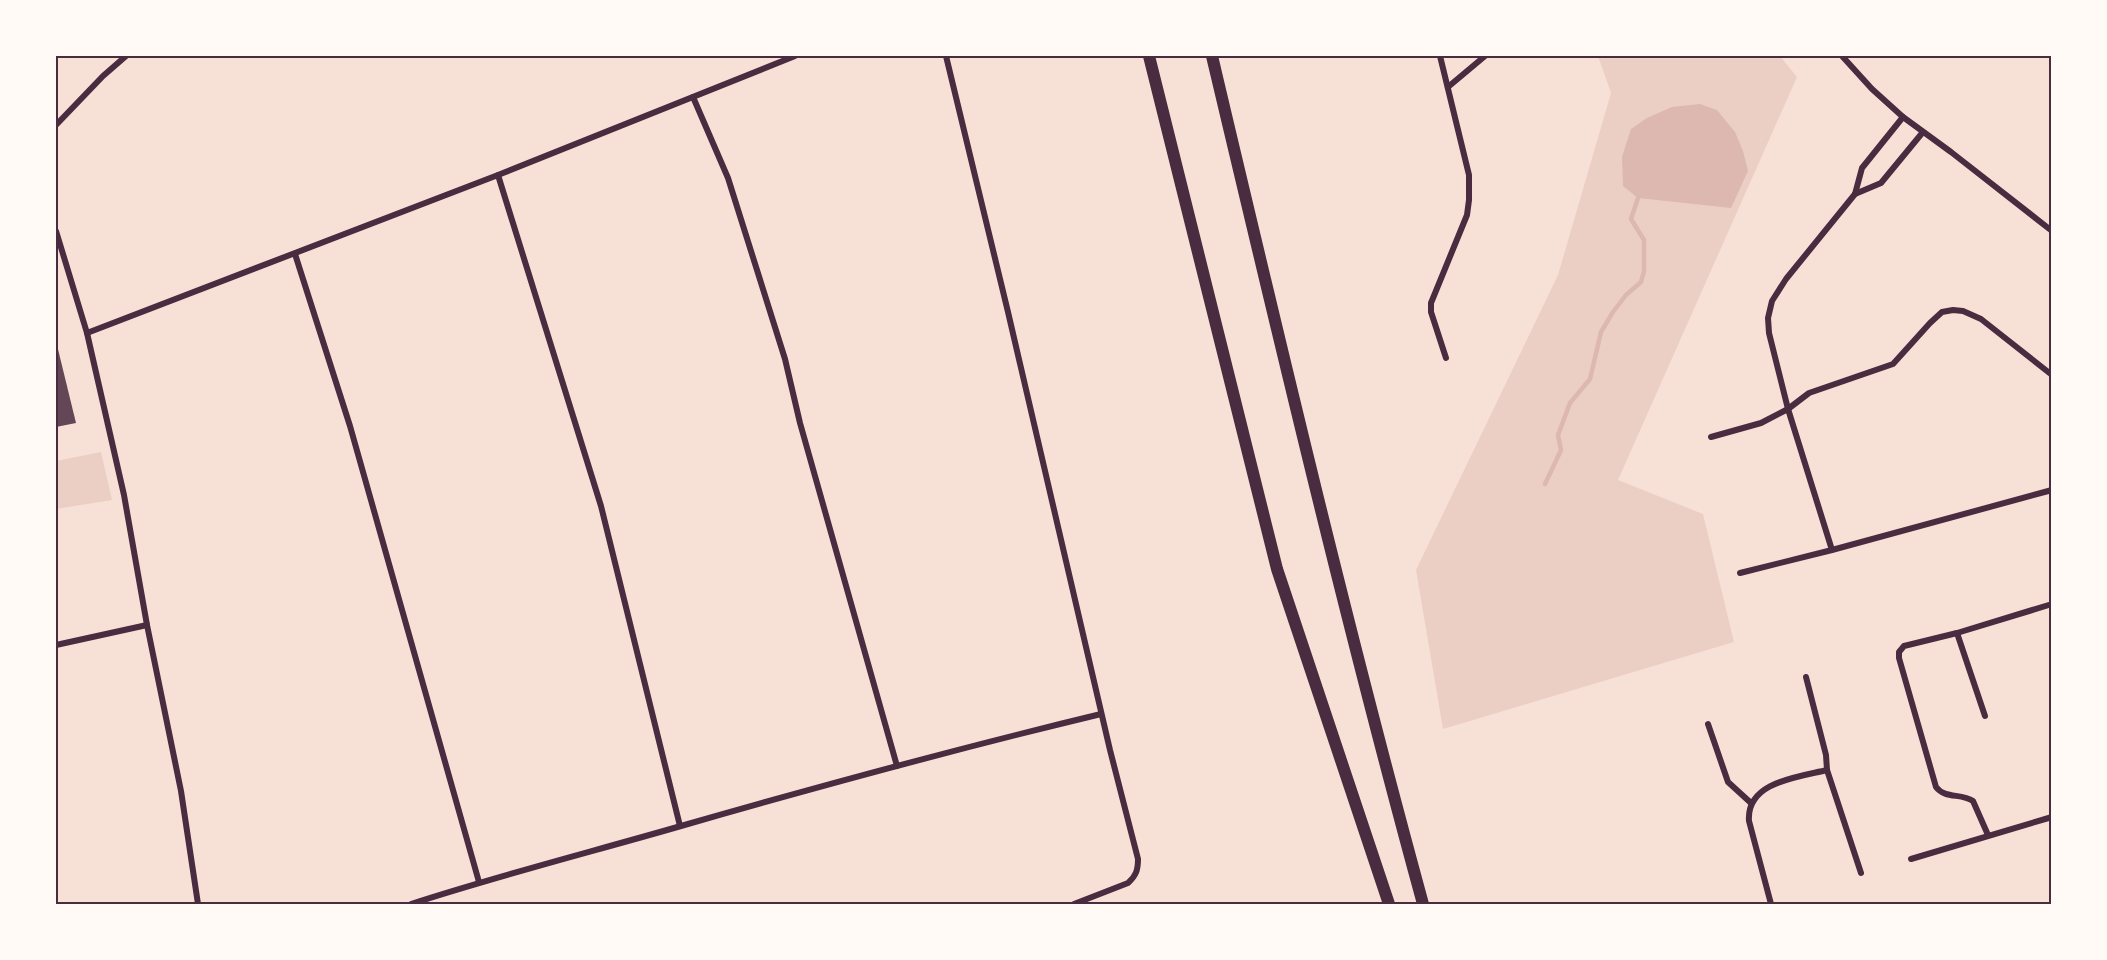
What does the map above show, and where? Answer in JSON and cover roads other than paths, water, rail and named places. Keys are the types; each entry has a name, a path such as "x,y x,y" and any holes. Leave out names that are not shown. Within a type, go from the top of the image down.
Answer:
{"main road":[{"path":"1149,56 1277,569 1389,904"},
{"path":"1212,56 1308,465 1401,825 1424,904"}],"street":[{"path":"56,125 103,76 126,56"},
{"path":"87,333 498,175 795,56"},
{"path":"946,56 1101,714 1138,859 1138,870 1135,877 1128,883 1074,904"},
{"path":"1440,56 1469,175 1467,215 1431,303 1431,312 1446,358"},
{"path":"1448,87 1485,56"},
{"path":"1842,56 1903,117 2052,231"},
{"path":"693,97 728,178 785,359 800,423 897,766"},
{"path":"1832,550 1788,409 1769,333 1768,318 1772,301 1805,254 1855,194 1862,168 1903,117"},
{"path":"1855,194 1881,183 1923,132"},
{"path":"498,175 601,506 680,826"},
{"path":"56,231 87,333 124,495 180,791 198,904"},
{"path":"295,254 350,426 479,882"},
{"path":"1711,436 1761,423 1788,409 1809,393 1893,364 1930,322 1942,312 1963,311 1981,319 2052,375"},
{"path":"1740,573 2052,490"},
{"path":"1988,835 1973,801 1962,796 1943,794 1936,787 1899,657 1901,649 1908,645 1958,633 2052,604"},
{"path":"56,645 147,625"},
{"path":"1958,633 1985,716"},
{"path":"1806,676 1826,755 1827,770 1861,873"},
{"path":"411,904 479,882 897,766 1101,714"},
{"path":"1708,724 1728,782 1751,803"},
{"path":"1771,904 1749,821 1748,811 1751,803 1764,789 1827,770"},
{"path":"1911,859 2052,817"}],"waterway":[{"path":"1545,484 1561,450 1558,435 1570,403 1590,379 1601,332 1626,295 1641,282 1644,271 1644,240 1631,219 1638,198"}]}
